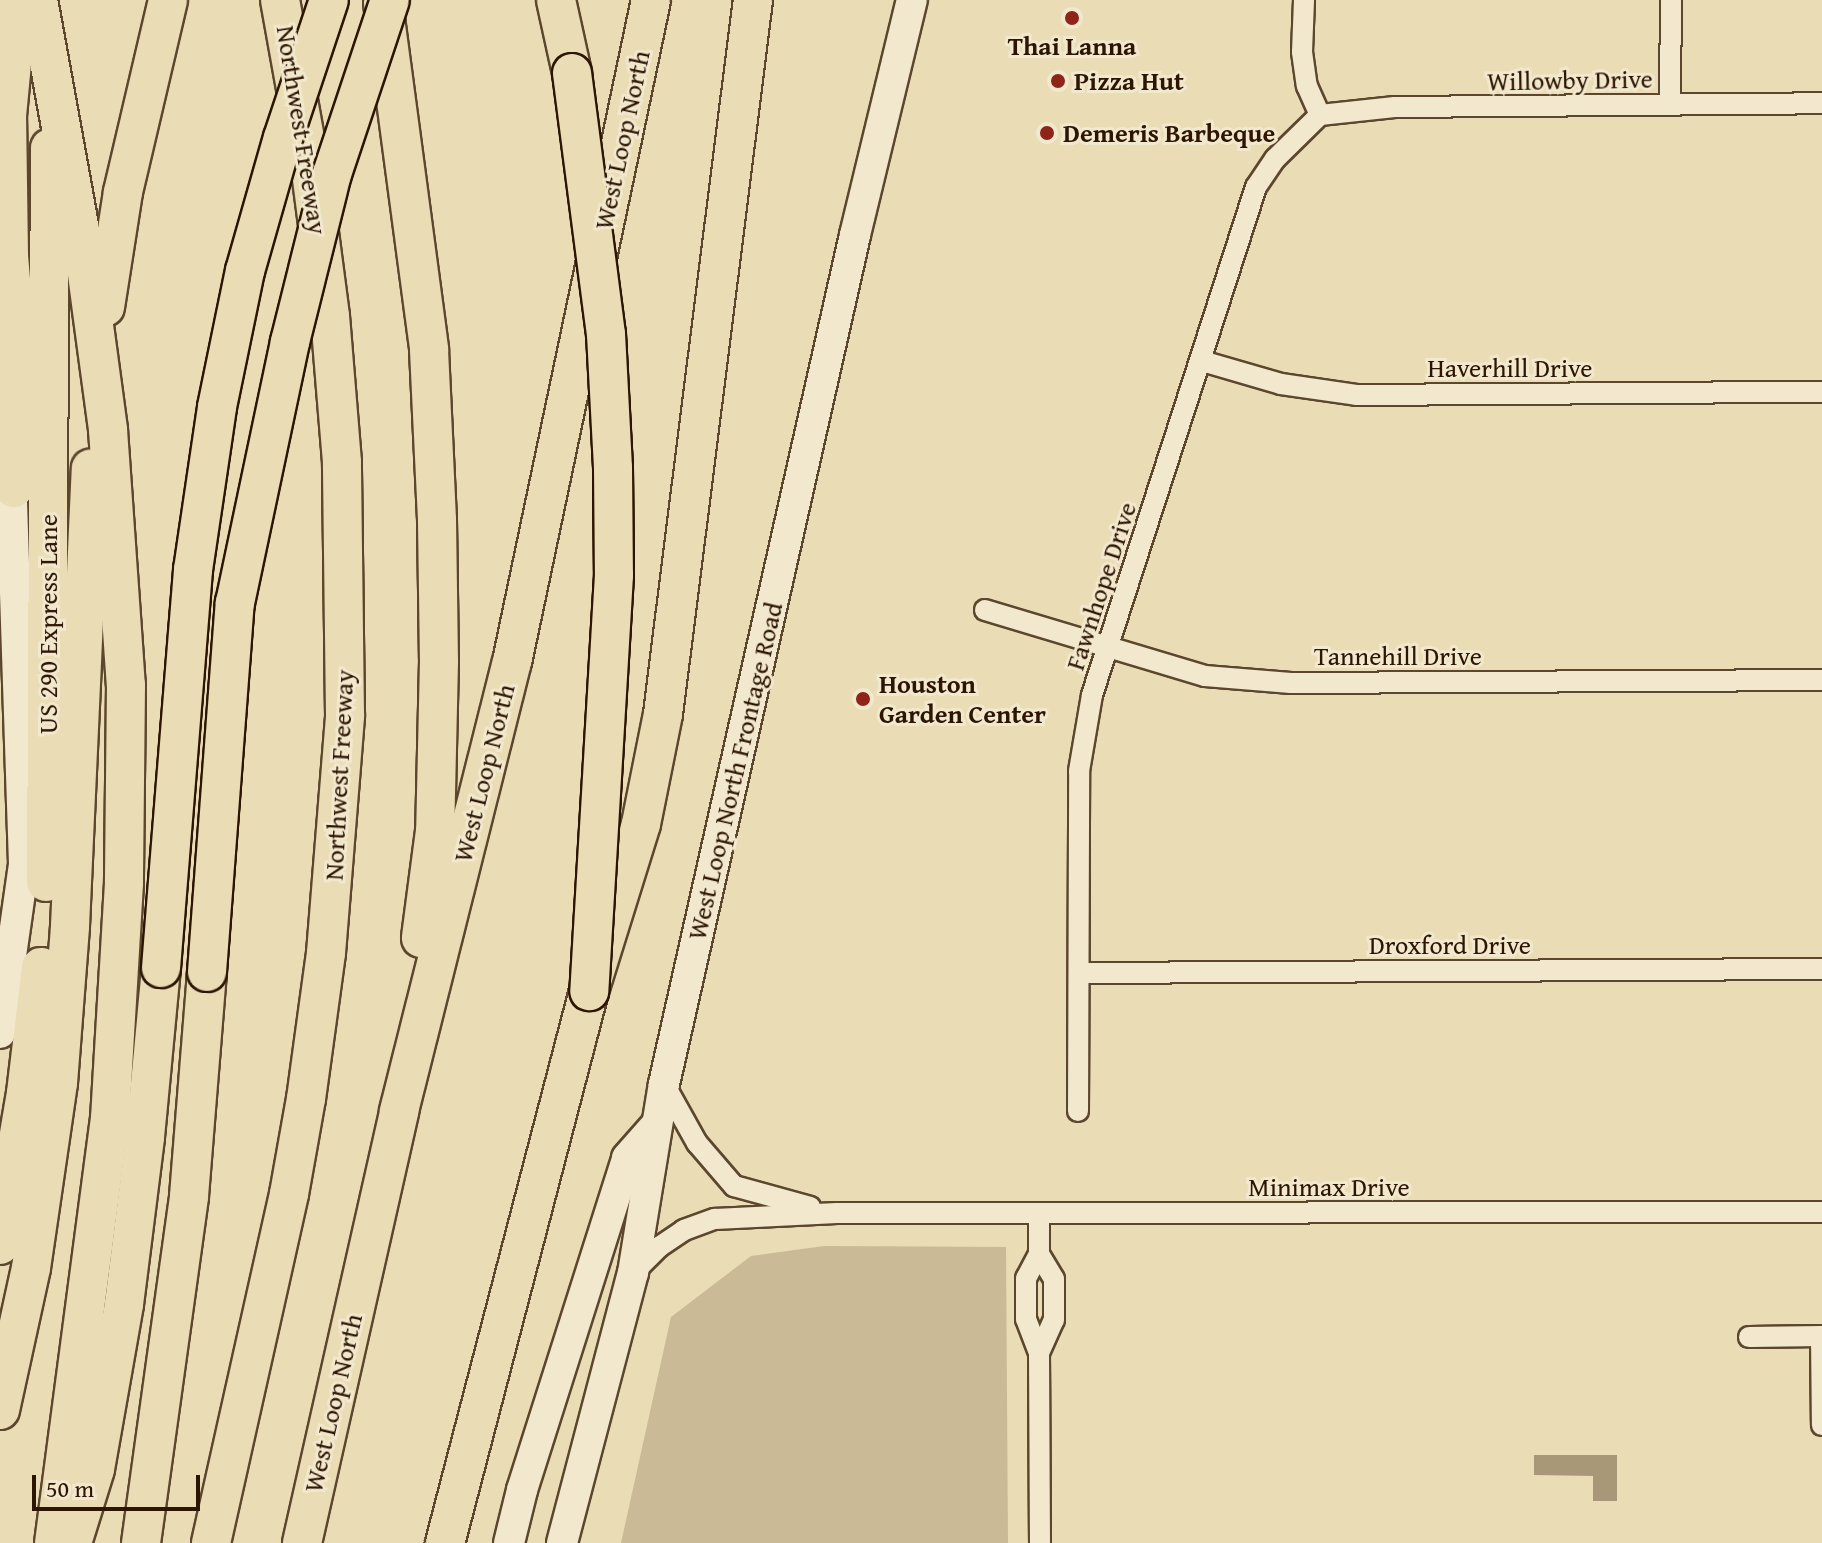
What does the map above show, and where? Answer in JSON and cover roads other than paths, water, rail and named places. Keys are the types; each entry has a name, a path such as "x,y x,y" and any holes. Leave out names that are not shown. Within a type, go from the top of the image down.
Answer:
{"highway":[{"path":"14,488 16,339 9,256 7,116 18,0"},
{"path":"38,0 85,259 108,430 126,685 120,966 110,1118 54,1543"},
{"name":"US 290 Express Lane","path":"0,1245 26,1093 46,906 47,240 58,0"},
{"path":"0,1410 31,1268 58,1083 70,926 87,526 99,355 123,192 168,0"},
{"name":"Northwest Freeway","path":"211,1543 289,1194 306,1099 326,953 345,715 342,462 330,316 311,172 280,0"},
{"path":"72,1543 95,1469 124,1304 145,1137 161,968 193,570 217,407 245,271 283,138 329,0"},
{"path":"383,0 429,350 439,598 435,831 399,1111"},
{"path":"141,1543 189,1196 235,603 290,342 332,174 390,0"},
{"path":"556,0 572,73 594,225 606,334 613,468 614,575 589,991"},
{"name":"West Loop North","path":"302,1543 399,1111 526,597 651,0"},
{"path":"445,1543 589,991 641,824 663,714 753,0"}],"main road":[{"name":"West Loop North Frontage Road","path":"562,1543 633,1273 653,1168 664,1084 855,235 912,0"},
{"path":"0,386 14,488 24,864 0,1033"},
{"path":"509,1543 522,1490 627,1158 657,1124"}],"street":[{"path":"1304,0 1302,52 1307,86 1320,115"},
{"path":"1670,105 1671,0"},
{"name":"Willowby Drive","path":"1320,115 1395,107 1822,103"},
{"name":"Fawnhope Drive","path":"1078,1111 1079,771 1092,695 1256,187 1275,159 1320,115"},
{"name":"Haverhill Drive","path":"1202,361 1281,384 1356,395 1822,392"},
{"name":"Tannehill Drive","path":"985,610 1205,676 1291,683 1822,680"},
{"name":"Droxford Drive","path":"1079,973 1822,969"},
{"name":"Minimax Drive","path":"664,1084 697,1143 734,1186 837,1213"},
{"name":"Minimax Drive","path":"633,1273 659,1247 684,1230 715,1219 837,1213 1822,1212"},
{"path":"1039,1214 1039,1254 1026,1278 1026,1319 1039,1353 1040,1543"},
{"path":"1749,1337 1822,1336 1822,1425"}],"place":[{"name":"Thai Lanna","path":"1072,18"},
{"name":"Pizza Hut","path":"1058,81"},
{"name":"Demeris Barbeque","path":"1047,133"},
{"name":"Houston Garden Center","path":"863,699"}]}
